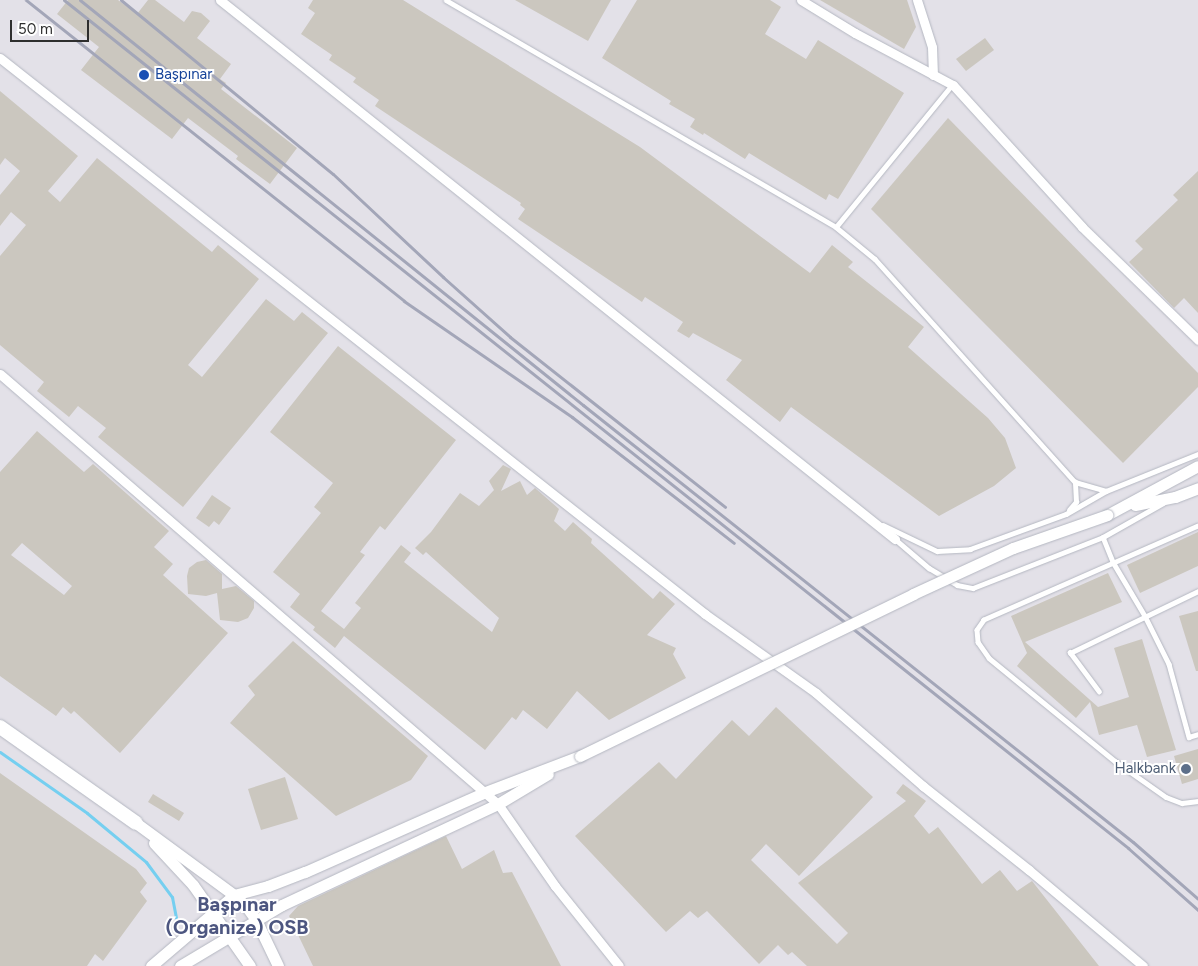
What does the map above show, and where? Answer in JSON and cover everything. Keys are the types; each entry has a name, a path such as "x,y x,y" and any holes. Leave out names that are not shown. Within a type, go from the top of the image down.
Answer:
{"main road":[{"path":"0,726 136,823"}],"street":[{"path":"220,0 895,539"},
{"path":"801,0 952,85 1082,227 1198,340"},
{"path":"917,0 932,47 933,75"},
{"path":"0,58 705,614 816,693 922,786 1028,870 1143,966"},
{"path":"0,374 498,804 555,886 619,966"},
{"path":"180,966 282,905 498,804 580,756 929,586 1014,548 1107,515 1198,466"},
{"path":"1121,508 1176,496 1198,488"},
{"path":"152,966 234,895 268,886 305,872 483,793 580,756"},
{"path":"136,823 234,895 256,920 278,966"},
{"path":"136,823 193,885 250,966"}],"lane":[{"path":"446,0 836,227 875,258 1075,482 1106,491"},
{"path":"836,227 952,85"},
{"path":"866,516 937,551 970,549 1066,514 1106,491 1198,454"},
{"path":"1066,514 1076,502 1075,482"},
{"path":"895,539 929,568 957,584 973,588 1103,537 1176,496"},
{"path":"1198,526 984,620 978,630 978,642 989,658 1115,761 1166,797 1182,803 1198,801"},
{"path":"1103,537 1113,562 1145,616 1169,664 1189,737 1198,734"},
{"path":"1099,692 1070,653 1198,591"}],"shaded area":[{"path":"0,0 1198,0 1198,966 0,966"}],"building":[{"name":"Başpınar","path":"68,0 118,0 137,14 148,0 155,0 184,22 192,11 201,13 210,21 197,38 231,64 220,79 226,83 221,89 297,148 270,184 236,159 238,156 188,118 172,139 81,70 99,47 57,14"},
{"path":"313,0 403,0 640,147 810,273 832,245 853,262 848,267 924,327 908,347 988,418 1005,438 1016,468 994,486 939,516 791,407 780,422 726,380 742,360 693,333 689,338 677,331 683,322 645,297 642,302 518,219 525,209 520,205 521,203 375,106 379,100 353,82 356,78 329,60 332,55 301,34 315,13 308,8"},
{"path":"515,0 611,0 588,41"},
{"path":"637,0 770,0 781,7 765,34 806,59 818,40 904,93 838,199 829,194 826,200 749,153 745,159 704,133 703,135 690,127 695,119 669,104 671,101 602,58"},
{"path":"820,0 907,0 916,27 904,49"},
{"path":"985,38 994,50 966,71 956,59"},
{"path":"0,91 78,156 48,191 60,202 97,158 212,252 218,245 259,279 188,365 202,377 266,299 294,321 302,312 328,333 183,507 98,437 106,428 78,406 69,417 37,391 44,382 0,345 0,256 26,225 11,212 0,226 0,195 20,171 5,158 0,165"},
{"path":"948,118 1198,373 1198,387 1123,463 871,209"},
{"path":"1198,171 1198,313 1184,298 1174,308 1129,262 1143,249 1135,241 1178,200 1173,195"},
{"path":"338,346 456,440 385,530 380,526 360,552 365,555 321,611 344,629 361,608 355,603 401,545 411,553 404,562 492,632 499,618 426,552 423,555 415,548 431,532 460,493 479,506 494,490 489,481 503,465 511,469 501,491 520,481 527,495 535,488 559,509 554,521 565,531 573,522 592,539 591,543 653,599 660,591 675,604 647,635 676,648 673,654 686,678 609,720 577,691 547,729 523,710 516,720 512,717 485,750 344,636 335,648 313,630 315,627 290,607 300,594 273,572 321,513 314,507 333,483 270,432"},
{"path":"37,431 84,472 93,464 169,531 154,547 173,564 163,575 228,633 120,753 74,711 71,714 63,707 56,716 0,676 0,472","holes":["22,543 72,586 64,595 11,555"]},
{"path":"212,495 231,508 219,525 214,521 209,527 196,518"},
{"path":"1198,532 1198,566 1140,593 1127,565"},
{"path":"206,560 222,574 222,589 236,586 254,601 254,608 248,618 238,622 220,620 217,593 206,596 188,594 187,576 189,568 197,562"},
{"path":"1108,573 1122,602 1025,642 1098,707 1129,697 1114,648 1142,639 1176,750 1147,757 1137,725 1099,735 1090,702 1076,718 1017,666 1027,653 1011,616"},
{"path":"1198,611 1198,671 1196,671 1179,616"},
{"path":"293,641 428,756 411,780 336,816 230,723 255,695 248,686"},
{"path":"776,707 873,797 799,876 766,844 751,860 837,944 848,933 798,883 906,801 896,793 903,784 926,801 914,816 929,834 938,827 982,884 1000,870 1017,891 1032,881 1099,966 807,966 792,952 788,955 778,945 759,964 707,911 698,918 690,911 666,932 575,836 659,762 676,779 732,720 749,736"},
{"path":"1198,749 1198,779 1182,784 1174,756"},
{"path":"0,773 136,869 147,883 140,892 147,901 103,961 95,954 87,966 0,966"},
{"path":"285,777 298,819 261,830 248,789"},
{"path":"153,794 184,813 179,821 148,802"},
{"path":"446,836 462,869 494,850 503,873 512,872 561,966 313,966 289,916 298,906"}],"waterway":[{"path":"0,752 87,813 146,862 172,897 176,918"}],"railway":[{"path":"26,0 404,301 572,417 734,543"},
{"path":"64,0 1128,848 1198,910"},
{"path":"80,0 583,405 1133,842 1198,899"},
{"path":"121,0 333,174 510,337 725,507"}],"place":[{"name":"Başpınar","path":"144,75"},
{"name":"Halkbank","path":"1186,769"}],"district":[{"name":"Başpınar (Organize) OSB","path":"237,916"}]}
